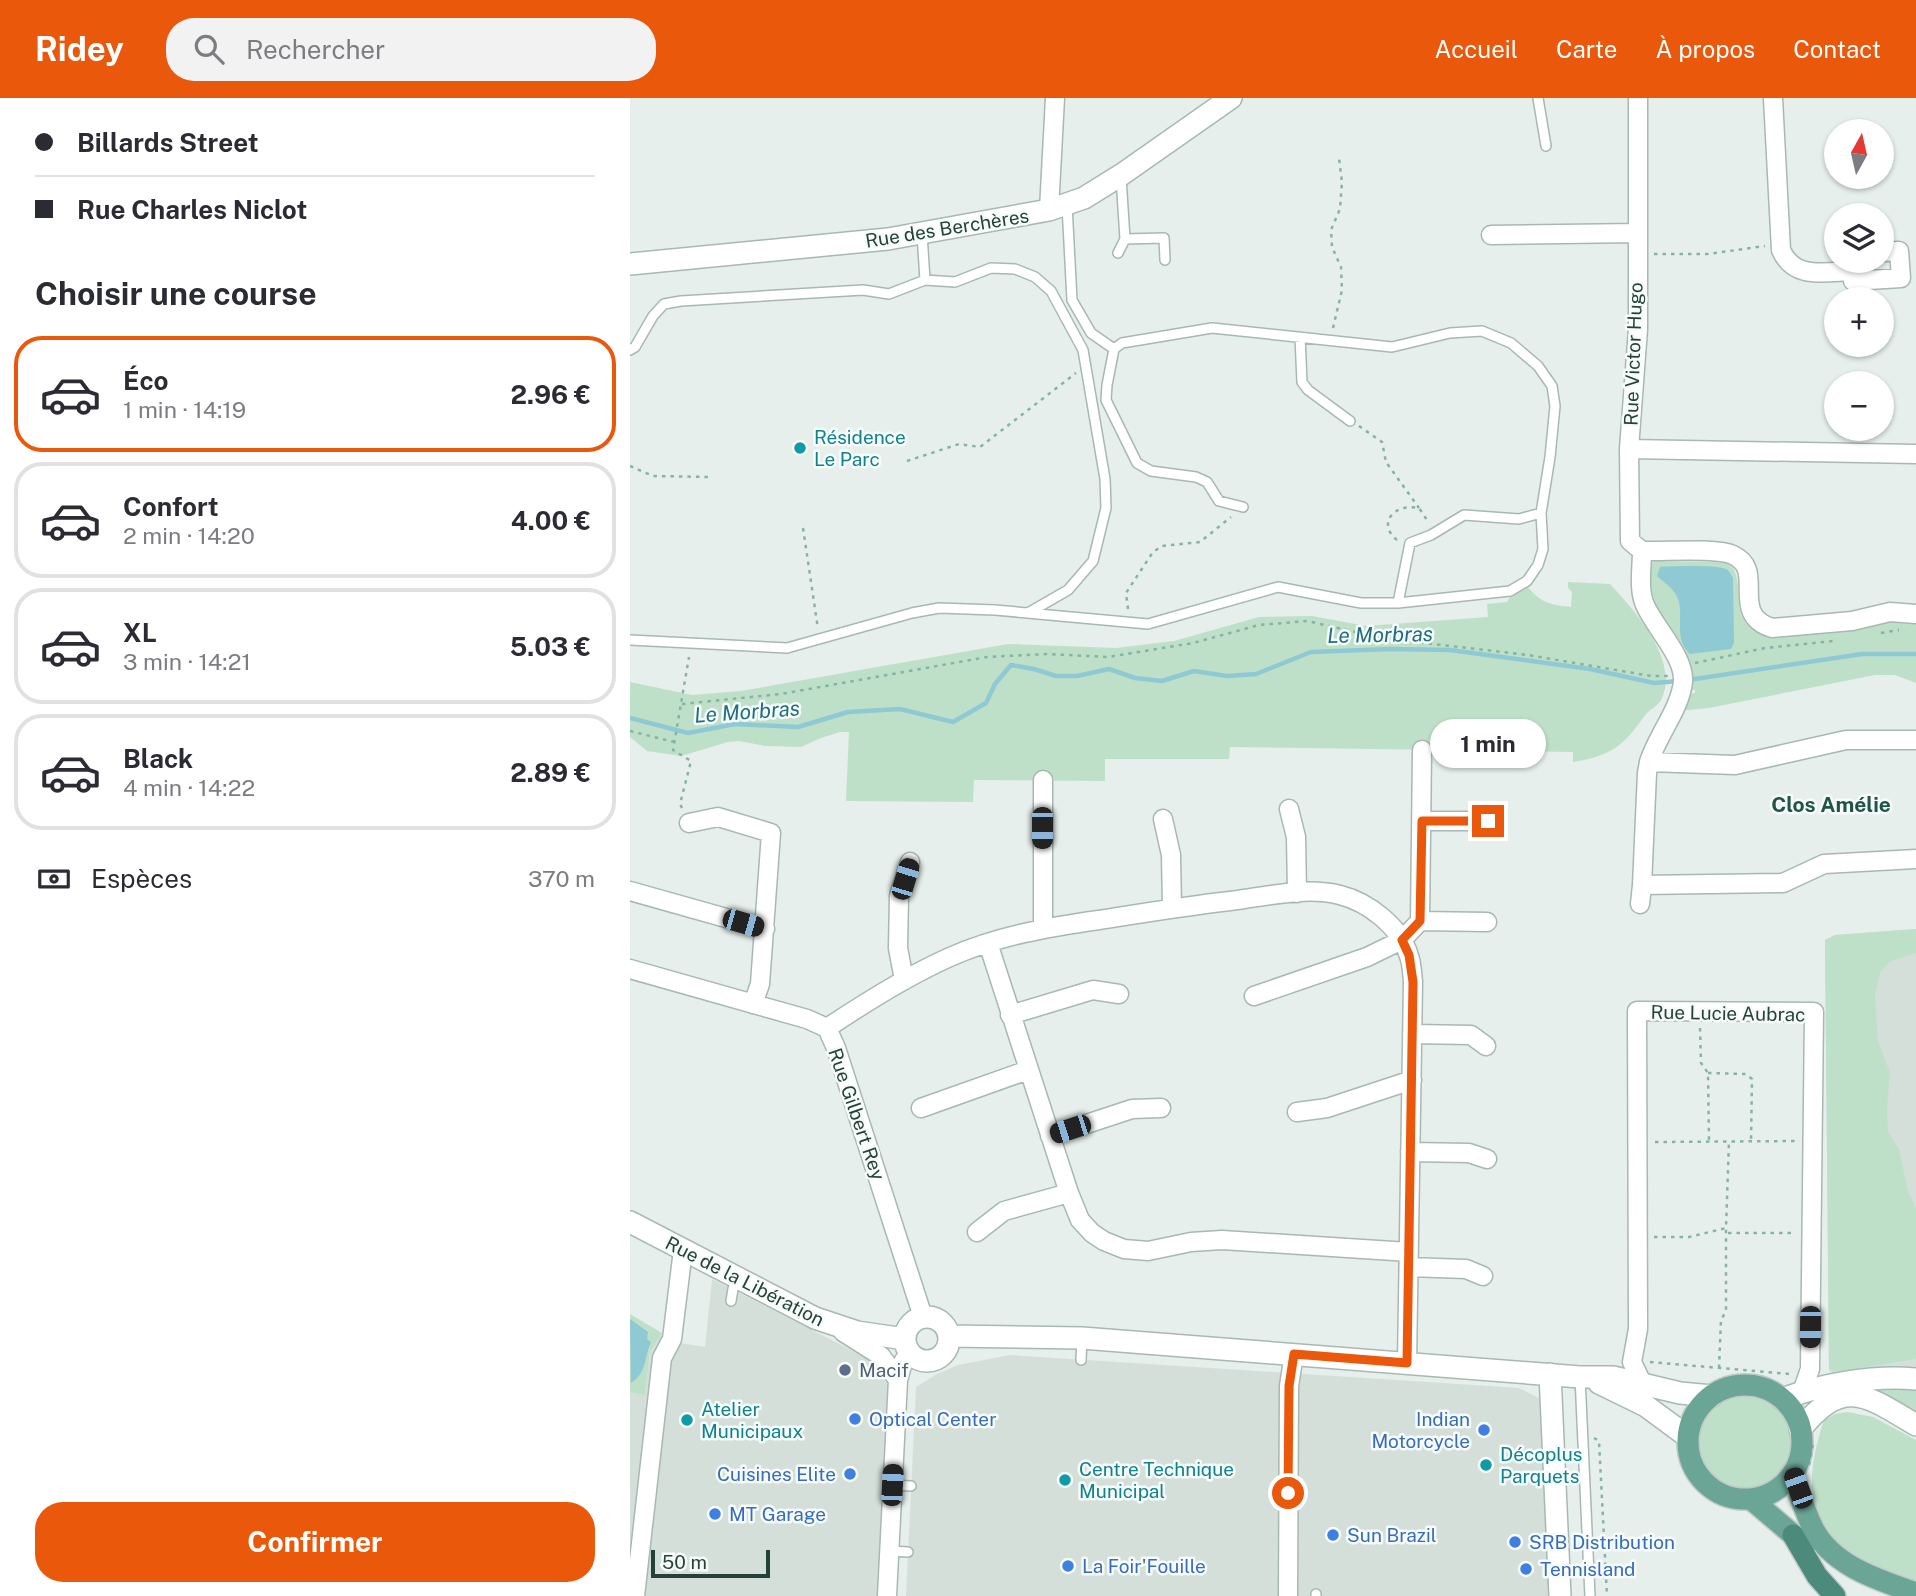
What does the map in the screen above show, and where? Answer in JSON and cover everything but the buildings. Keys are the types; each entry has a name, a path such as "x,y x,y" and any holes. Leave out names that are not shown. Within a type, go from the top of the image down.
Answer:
{"highway":[{"path":"1793,1535 1817,1576 1835,1596"}],"main road":[{"path":"1800,1471 1766,1495 1751,1499 1723,1494 1701,1478 1693,1466 1688,1437 1695,1415 1712,1396 1725,1389 1740,1386 1755,1386 1782,1399 1808,1432 1801,1453 1800,1471 1812,1527 1824,1545 1848,1564 1875,1578 1916,1593"},
{"path":"1751,1499 1839,1573 1889,1596"}],"street":[{"path":"1055,98 1055,204"},
{"name":"Rue Victor Hugo","path":"1638,98 1638,329 1629,449 1916,454"},
{"path":"1773,98 1781,244 1787,263 1800,271 1824,269"},
{"name":"Rue des Berchères","path":"630,264 808,248 922,234 1084,198 1121,175 1218,102"},
{"path":"1491,235 1637,233"},
{"path":"1852,273 1853,281 1900,278 1908,269 1899,251 1894,251"},
{"path":"1629,449 1629,537 1642,551 1642,592 1645,605 1681,666 1683,679 1681,693 1649,762 1640,904"},
{"path":"1642,551 1722,552 1736,556 1748,573 1749,609 1752,616 1772,628 1852,621 1890,612 1916,614"},
{"path":"1649,762 1735,765 1846,740 1916,740"},
{"path":"1254,996 1367,957 1402,940 1420,921 1422,750"},
{"path":"1042,928 1043,780"},
{"path":"1289,809 1296,837 1297,893"},
{"path":"689,824 719,817 771,833 761,984 753,1004"},
{"path":"1163,819 1171,855 1172,908"},
{"path":"1422,821 1488,821"},
{"path":"1642,884 1783,883 1824,864 1916,859"},
{"path":"904,981 898,948 900,896 910,862"},
{"path":"630,891 765,929"},
{"path":"827,1028 904,981 951,957 988,943 1042,928 1172,908 1323,891 1363,904 1384,919 1402,940 1409,955 1413,982 1407,1363"},
{"path":"1420,921 1487,922"},
{"path":"988,943 1069,1193 1080,1220 1092,1233 1124,1249 1148,1251 1191,1242 1222,1240 1409,1260 1466,1269 1483,1276"},
{"name":"Rue Gilbert Rey","path":"630,969 827,1028 923,1317"},
{"path":"1010,1015 1093,989 1119,994"},
{"name":"Rue Lucie Aubrac","path":"1632,1360 1638,1321 1637,1011 1814,1012 1806,1384"},
{"path":"1412,1034 1471,1035 1486,1046"},
{"path":"921,1108 1028,1070"},
{"path":"1297,1112 1327,1108 1412,1080"},
{"path":"1050,1136 1132,1109 1161,1108"},
{"path":"1410,1152 1469,1153 1487,1159"},
{"path":"977,1232 1004,1211 1069,1193"},
{"name":"Rue de la Libération","path":"630,1222 795,1309 835,1326 907,1346"},
{"path":"635,1596 662,1359 672,1339 683,1250"},
{"path":"887,1596 898,1380 907,1346 908,1327 923,1317 937,1319 949,1336 946,1350 936,1359 921,1360 907,1346"},
{"path":"835,1326 881,1356 898,1380"},
{"path":"949,1336 1082,1338 1583,1378 1613,1377 1680,1393 1712,1396"},
{"path":"1288,1596 1295,1443 1289,1386 1294,1354"},
{"path":"1632,1360 1642,1383"},
{"path":"1550,1374 1560,1596"},
{"path":"1583,1378 1646,1406 1688,1437"},
{"path":"1782,1399 1806,1384 1828,1386 1882,1379 1916,1379"},
{"path":"1808,1432 1816,1410 1831,1400 1860,1396 1873,1400 1916,1425"}],"lane":[{"path":"1538,98 1546,146"},
{"path":"1118,253 1125,239 1121,175"},
{"path":"1055,204 1072,300 1091,333 1114,349"},
{"path":"922,234 925,280"},
{"path":"1125,239 1164,238 1165,260"},
{"path":"630,350 635,347 653,316 664,304 863,290 889,294 925,280 955,282 991,268 1014,269 1035,277 1051,291 1083,350 1105,479 1106,508 1093,561 1068,590 1028,613"},
{"path":"630,640 787,648 939,608 1148,624 1278,587 1361,603 1398,603 1510,591 1527,581 1538,565 1543,548 1541,513 1555,406 1552,386 1538,366 1511,343 1482,331 1450,333 1391,347 1212,328 1122,343 1114,349 1106,400 1137,463 1152,471 1196,477 1207,482 1219,500 1243,507"},
{"path":"1300,337 1302,382 1308,390 1350,421"},
{"path":"1398,603 1410,544 1464,515 1519,519 1541,513"},
{"path":"731,1301 738,1279"},
{"path":"1081,1360 1082,1338"},
{"path":"1583,1378 1582,1436 1590,1596"},
{"path":"892,1485 911,1486"},
{"path":"889,1551 908,1552"}],"path":[{"path":"1331,340 1342,290 1341,267 1332,247 1331,230 1340,209 1342,182 1339,158"},
{"path":"1636,254 1708,254 1781,244"},
{"path":"908,461 959,444 980,447 1086,365"},
{"path":"1350,421 1382,442 1386,462 1419,508 1433,533"},
{"path":"630,466 653,477 710,477"},
{"path":"1129,623 1126,593 1153,552 1161,546 1200,542 1243,507"},
{"path":"1410,544 1399,542 1392,536 1389,527 1391,516 1397,508 1419,508"},
{"path":"803,528 819,639"},
{"path":"682,704 782,694 987,657 1047,654 1108,657 1193,643 1259,625 1307,621 1382,638 1528,655 1651,676 1668,676 1681,666 1765,648 1842,639"},
{"path":"1878,633 1905,630"},
{"path":"689,824 680,804 691,761 673,750 691,643"},
{"path":"630,732 674,742"},
{"path":"1700,1018 1700,1063 1708,1073 1709,1142"},
{"path":"1708,1073 1746,1074 1752,1079 1751,1141"},
{"path":"1720,1368 1721,1320 1726,1311 1729,1141"},
{"path":"1644,1142 1799,1141"},
{"path":"1651,1233 1651,1237 1689,1237 1726,1228"},
{"path":"1728,1233 1800,1233"},
{"path":"1632,1360 1720,1368 1806,1384"},
{"path":"1800,1471 1808,1432"},
{"path":"1582,1436 1599,1441 1607,1596"}],"shaded area":[{"path":"1916,929 1916,1367 1835,1376 1829,1370 1825,940 1835,935"},
{"path":"712,1279 849,1349 870,1361 880,1374 898,1380 887,1596 630,1596 630,1393 645,1395 650,1352 662,1333 680,1343 705,1347"},
{"path":"1010,1355 1519,1388 1560,1409 1569,1596 906,1596 916,1387 958,1365"}],"green space":[{"path":"1655,561 1731,564 1738,585 1741,615 1755,631 1770,637 1778,633 1889,618 1916,620 1916,683 1895,675 1875,675 1709,708 1678,711 1688,694 1695,693 1695,690 1692,690 1687,664 1659,618 1654,603 1648,565"},
{"path":"1568,582 1610,584 1652,637 1665,669 1666,685 1660,702 1646,714 1624,741 1598,756 1573,762 1573,752 1230,747 1229,759 1105,759 1105,781 974,780 973,802 846,801 849,732 840,732 801,747 765,746 739,741 681,756 647,751 630,737 630,682 692,695 741,691 1008,644 1116,648 1174,641 1259,617 1312,616 1366,626 1488,617 1487,604 1507,602 1510,597 1528,587 1537,597 1547,602 1571,607 1572,592 1568,588"},
{"path":"1916,929 1916,953 1889,962 1880,973 1875,996 1878,1042 1890,1072 1888,1132 1899,1149 1908,1191 1916,1209 1916,1359 1840,1371 1829,1370 1825,940 1835,935"},
{"path":"630,1314 662,1333 650,1352 645,1395 630,1393"},
{"path":"1916,1385 1916,1419 1860,1388"},
{"path":"1745,1395 1763,1399 1778,1409 1788,1424 1792,1442 1788,1460 1778,1475 1763,1485 1745,1489 1727,1485 1712,1475 1702,1460 1698,1442 1702,1424 1712,1409 1727,1399"},
{"path":"1848,1412 1873,1417 1916,1440 1916,1582 1859,1557 1839,1543 1824,1526 1815,1506 1812,1483 1815,1454 1824,1420 1835,1414"}],"water":[{"path":"1660,567 1713,567 1728,571 1733,578 1734,643 1731,649 1690,654 1682,642 1678,598 1657,576"},
{"path":"630,1319 648,1332 647,1339 651,1342 643,1370 631,1383"}],"waterway":[{"name":"Le Morbras","path":"630,718 688,733 735,724 798,727 848,712 900,709 953,722 986,703 995,684 1011,665 1056,676 1077,676 1109,669 1135,678 1162,681 1194,671 1227,676 1256,674 1311,652 1390,649 1450,650 1590,669 1654,683 1679,681"},
{"name":"Le Morbras","path":"1688,680 1862,654 1916,654"}],"place":[{"name":"Résidence Le Parc","path":"800,448"},
{"name":"Macif","path":"845,1370"},
{"name":"Optical Center","path":"855,1419"},
{"name":"Atelier Municipaux","path":"687,1420"},
{"name":"Indian Motorcycle","path":"1484,1430"},
{"name":"Décoplus Parquets","path":"1486,1465"},
{"name":"Cuisines Elite","path":"850,1474"},
{"name":"Centre Technique Municipal","path":"1065,1480"},
{"name":"MT Garage","path":"715,1514"},
{"name":"Sun Brazil","path":"1333,1535"},
{"name":"SRB Distribution","path":"1515,1542"},
{"name":"La Foir'Fouille","path":"1068,1566"},
{"name":"Tennisland","path":"1526,1569"}],"district":[{"name":"Clos Amélie","path":"1831,805"}],"route":[{"path":"1288,1493 1289,1386 1294,1354 1407,1363 1413,982 1409,955 1402,940 1420,921 1422,821 1488,821"}]}
